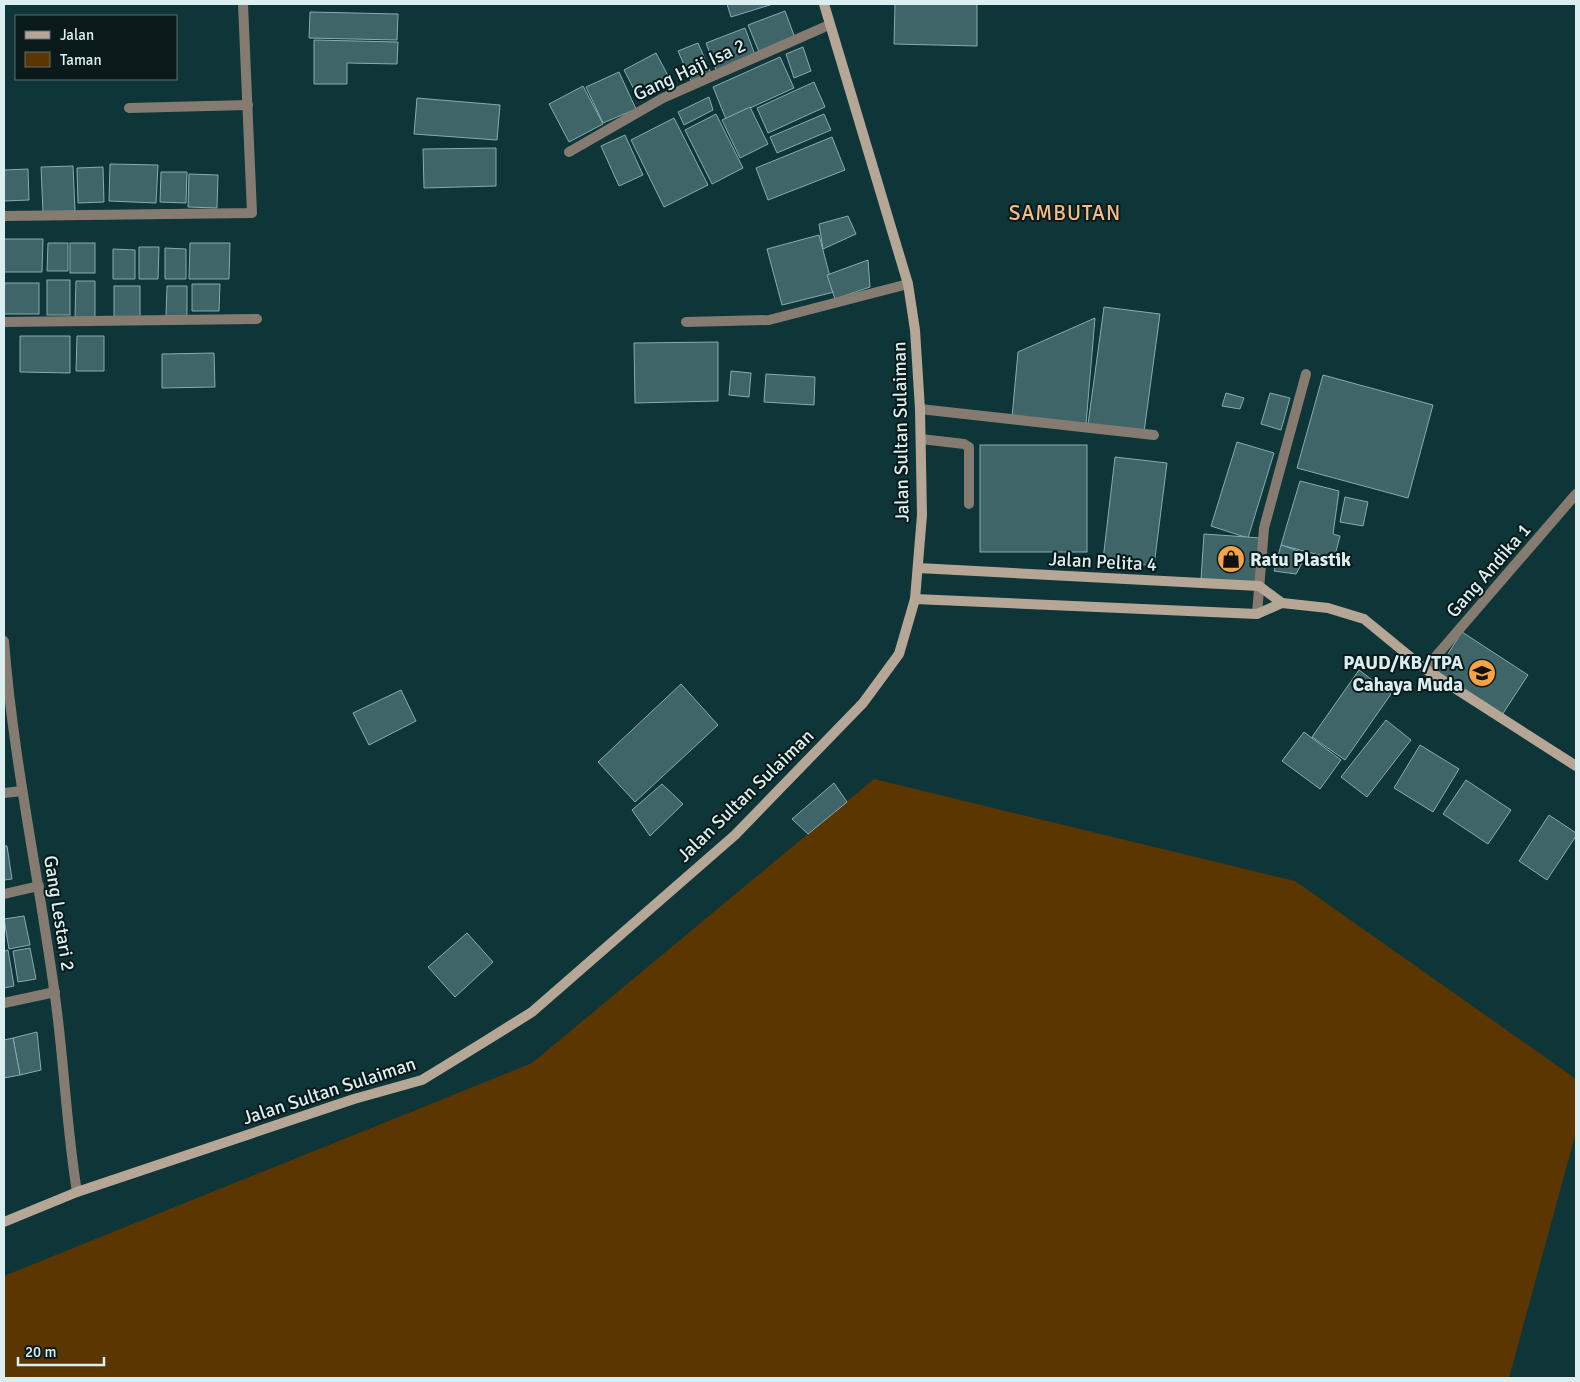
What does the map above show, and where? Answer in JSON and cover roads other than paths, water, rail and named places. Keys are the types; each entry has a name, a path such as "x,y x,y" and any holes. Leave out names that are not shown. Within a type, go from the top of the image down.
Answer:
{"main road":[{"name":"Jalan Sultan Sulaiman","path":"4,1222 77,1192 354,1099 422,1080 532,1012 735,834 863,703 899,654 915,599 922,515 920,409 915,330 908,284 824,4"},
{"name":"Jalan Pelita 4","path":"918,568 1259,586"},
{"path":"1259,586 1282,603"},
{"path":"915,599 1257,614 1282,603 1328,608 1364,619 1425,669 1576,766"}],"street":[{"path":"4,216 252,213 254,208 244,4"},
{"name":"Gang Haji Isa 2","path":"569,152 663,98 829,25"},
{"path":"129,108 248,106"},
{"path":"686,322 770,320 908,284"},
{"path":"4,322 258,319"},
{"path":"1257,614 1264,528 1306,374"},
{"path":"920,409 1154,435"},
{"path":"921,439 964,444 969,447 969,504"},
{"name":"Gang Andika 1","path":"1425,669 1576,494"},
{"name":"Gang Lestari 2","path":"4,640 5,679 55,992 69,1141 77,1192"},
{"path":"4,793 22,791"},
{"path":"4,894 38,886"},
{"path":"4,1003 55,992"}],"place":[{"name":"Ratu Plastik","path":"1231,559"},
{"name":"PAUD/KB/TPA Cahaya Muda","path":"1482,673"}],"district":[{"name":"SAMBUTAN","path":"1065,213"}]}
